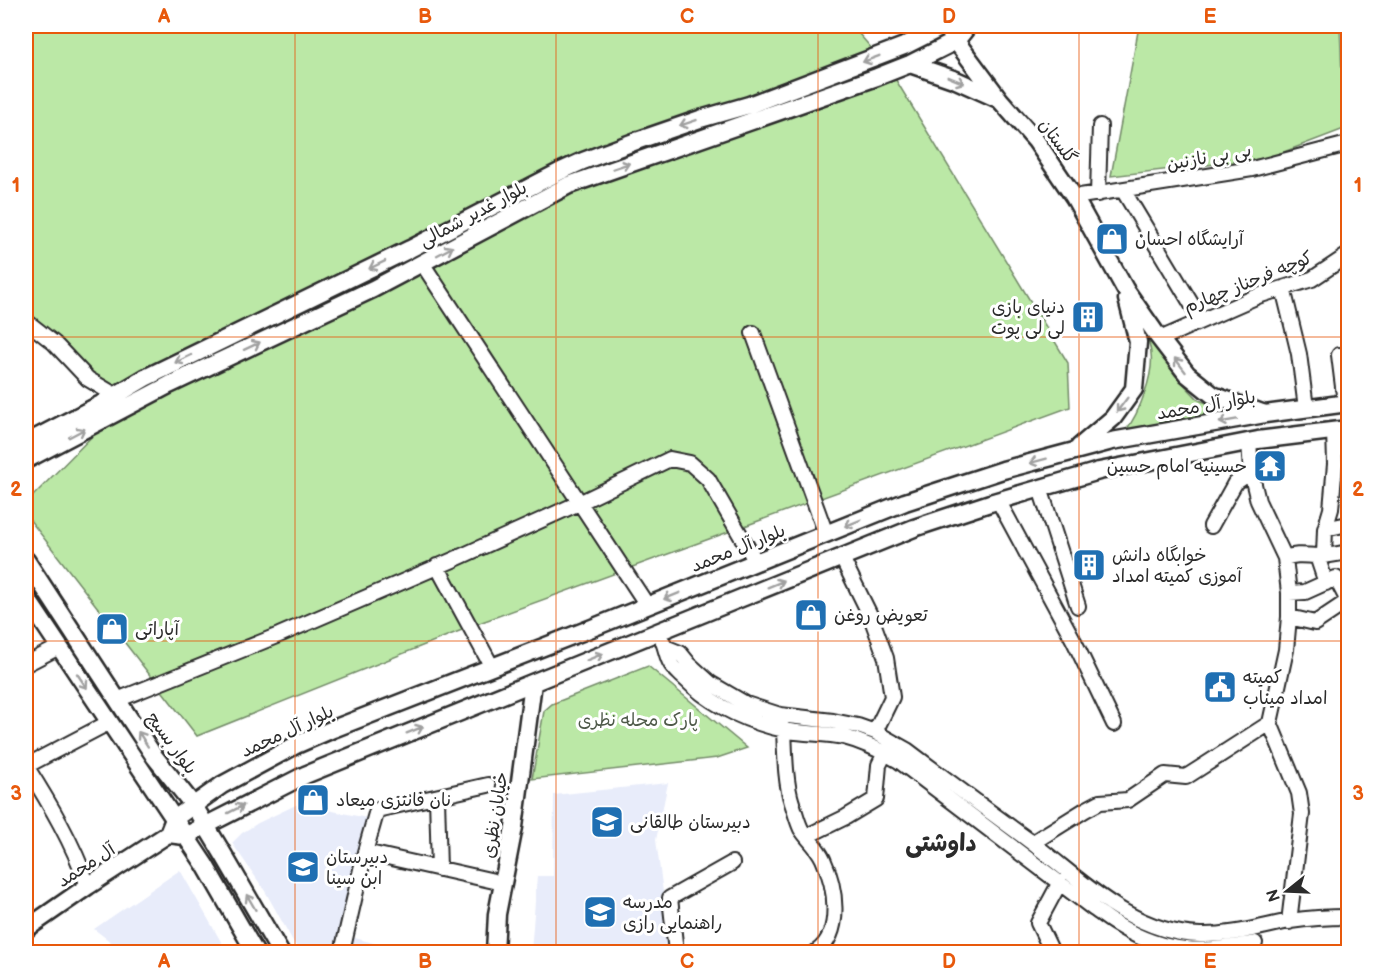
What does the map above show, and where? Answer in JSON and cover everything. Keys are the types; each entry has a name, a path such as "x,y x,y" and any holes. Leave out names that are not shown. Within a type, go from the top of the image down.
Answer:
{"main road":[{"path":"904,46 912,26"},
{"name":"بلوار غدیر شمالی","path":"26,443 145,378 410,249 572,166 639,140 749,105 904,46 944,26"},
{"name":"گلستان","path":"944,26 1000,100 1036,141 1074,197 1125,289 1187,374 1213,395 1265,414"},
{"path":"956,41 968,26"},
{"name":"بلوار غدیر شمالی","path":"26,460 169,385 373,289 569,185 877,77 956,41"},
{"path":"910,63 1000,100"},
{"name":"گلستان","path":"1075,451 1113,418 1134,389 1138,342 1125,289"},
{"name":"بلوار آل محمد","path":"176,830 194,806 222,785 296,745 905,502 1003,470 1112,441 1265,414 1347,403"},
{"path":"176,830 206,825 305,775 533,682 662,639 914,528 998,500 1099,471 1249,441 1341,430"},
{"path":"905,502 914,528"},
{"name":"بلوار بسیج","path":"26,560 31,580 154,756 194,806 280,952"},
{"path":"26,597 110,722 176,830 205,865 255,952"},
{"name":"خیابان نظری","path":"495,952 497,914 514,827 533,682"},
{"path":"296,745 291,749 290,759 294,768 305,775"},
{"name":"آل محمد","path":"26,929 176,830"}],"street":[{"path":"1098,194 1100,126"},
{"name":"بی بی نازنین","path":"1074,197 1252,169 1348,144"},
{"path":"1123,190 1202,320"},
{"name":"کوچه فرحناز چهارم","path":"1160,339 1258,296 1312,279 1348,255"},
{"path":"422,263 647,605"},
{"path":"1283,288 1299,354 1306,408"},
{"path":"26,321 54,344 88,379 115,395"},
{"path":"753,333 826,534"},
{"path":"1339,355 1347,403"},
{"path":"1326,583 1321,556 1341,430"},
{"path":"1249,441 1251,472 1258,501 1285,558 1288,593 1289,617 1286,651 1270,723 1299,793 1302,814 1289,922"},
{"path":"117,700 279,635 579,503 669,459 690,463 708,479 756,562"},
{"path":"1211,526 1235,483 1251,472"},
{"path":"1040,488 1078,606"},
{"path":"998,500 1074,641 1114,724"},
{"path":"1325,529 1348,524"},
{"path":"1285,558 1296,554 1321,556 1348,552"},
{"path":"842,558 871,617 886,658 892,697 875,732"},
{"path":"437,566 492,667"},
{"path":"1288,593 1305,592 1336,578 1348,601 1315,623 1289,617"},
{"path":"662,639 669,663 714,703 741,717 759,723 784,729 843,737 885,753 899,761 1120,927 1133,934 1160,944 1187,949 1253,948 1259,928"},
{"path":"662,639 680,653 710,683 746,704 780,715 858,726 875,732 907,750 1102,897 1128,915 1151,926 1176,933 1201,936 1225,934 1322,916 1348,917"},
{"path":"26,664 59,647"},
{"path":"88,886 76,854 26,766 110,722"},
{"path":"1032,843 1100,802 1128,800 1165,775 1186,777 1270,723"},
{"path":"784,729 785,759 791,799 801,829 816,846 824,860 834,896 835,918 830,935 821,949 816,952"},
{"path":"807,836 876,800 879,765 885,753"},
{"path":"342,952 376,810 488,786"},
{"path":"437,797 439,869"},
{"path":"365,852 503,883"},
{"path":"676,952 670,898 732,863"},
{"path":"1052,952 1038,923 1060,882"}],"shaded area":[{"path":"668,783 656,840 671,952 531,952 537,876 553,876 554,795"},
{"name":"دبیرستان ابن سینا","path":"298,804 367,818 336,952 299,952 265,891 232,843 242,833 258,823"},
{"path":"180,870 227,952 124,952 94,929"},
{"path":"351,937 407,952 347,952"}],"green space":[{"path":"26,26 852,26 888,67 1068,363 1070,407 482,622 197,736 26,515 26,503 116,412 26,320"},
{"path":"1139,26 1340,26 1344,129 1268,158 1111,176"},
{"path":"1145,330 1175,375 1199,400 1226,410 1126,430 1148,383 1151,351"},
{"name":"پارک محله نظری","path":"648,666 747,748 717,758 532,779 544,711 552,704"}],"place":[{"name":"آرایشگاه احسان","path":"1112,239"},
{"name":"دنیای بازی لی لی پوت","path":"1088,317"},
{"name":"حسینیه امام حسین","path":"1270,466"},
{"name":"خوابگاه دانش آموزی کمیته امداد","path":"1089,565"},
{"name":"تعویض روغن","path":"811,615"},
{"name":"آپاراتی","path":"112,629"},
{"name":"کمیته امداد میناب","path":"1220,687"},
{"name":"نان فانتزی میعاد","path":"313,800"},
{"name":"دبیرستان طالقانی","path":"607,822"},
{"name":"دبیرستان ابن سینا","path":"303,867"},
{"name":"مدرسه راهنمایی رازی","path":"600,912"}],"district":[{"name":"داوشتی","path":"941,843"}]}
